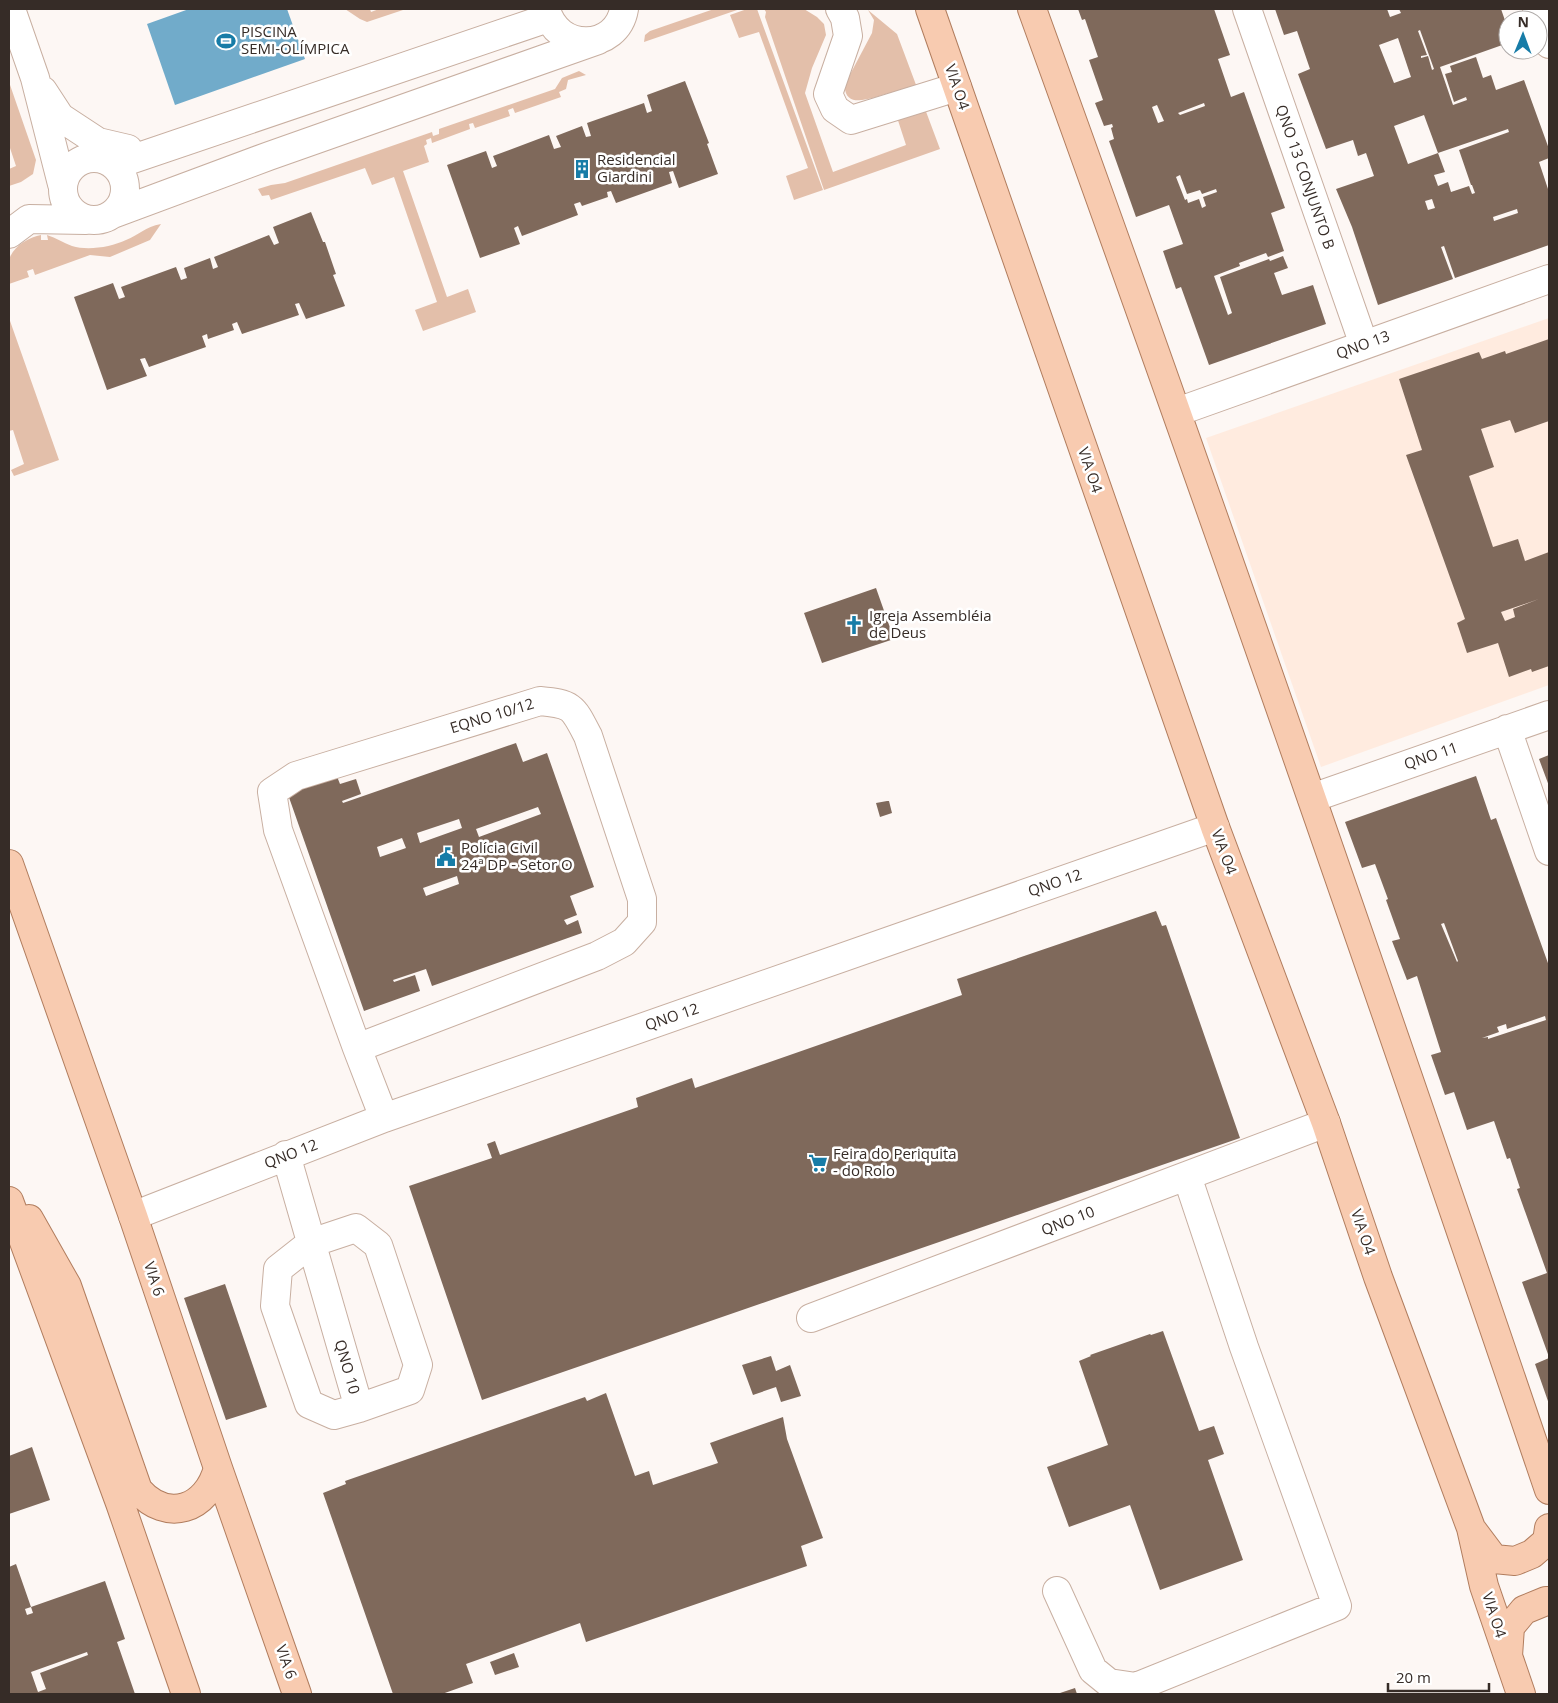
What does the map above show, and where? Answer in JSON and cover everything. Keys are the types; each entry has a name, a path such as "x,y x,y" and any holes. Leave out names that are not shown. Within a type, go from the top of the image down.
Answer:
{"main road":[{"name":"VIA O4","path":"930,9 1214,827 1326,1123 1378,1277 1471,1528 1484,1586 1521,1694"},
{"path":"1032,9 1177,412 1312,798 1416,1096 1549,1490"},
{"name":"VIA 6","path":"9,864 133,1216 297,1694"},
{"path":"9,1182 67,1286 138,1490 146,1499 156,1504 168,1508 181,1508 194,1504 206,1495 214,1482 218,1468"},
{"path":"10,1208 120,1503 186,1694"},
{"path":"1471,1528 1494,1559 1515,1562 1532,1554 1547,1541 1549,1528"},
{"path":"1508,1657 1510,1627 1524,1610 1549,1601"}],"street":[{"path":"11,9 35,78 65,202 74,213 86,220"},
{"path":"840,9 845,18 848,36 828,94 835,109 851,120 957,87"},
{"name":"QNO 13 CONJUNTO B","path":"1247,9 1364,345"},
{"path":"1537,9 1549,44"},
{"path":"9,234 29,219 100,220 269,156 598,40 613,31 629,11"},
{"path":"115,165 547,13 556,30 568,38 583,42 598,40"},
{"path":"35,78 60,117 78,129 98,142 149,153"},
{"path":"62,188 66,172 75,163 85,158 96,157 107,160 115,165 124,178 126,191 122,204 113,214"},
{"path":"9,211 62,188"},
{"name":"QNO 13","path":"1177,412 1549,279"},
{"name":"EQNO 10/12","path":"540,701 561,703 576,712 588,736 642,899 642,922 624,942 597,956 357,1048 278,830 272,792 296,776 540,701"},
{"name":"QNO 11","path":"1312,798 1549,715"},
{"path":"1507,729 1549,851"},
{"name":"QNO 12","path":"133,1216 384,1118 1214,827"},
{"path":"357,1048 384,1118"},
{"name":"QNO 10","path":"811,1318 1326,1123"},
{"name":"QNO 10","path":"286,1155 311,1243 358,1408 410,1390 418,1365 378,1245 356,1228 311,1243"},
{"path":"1057,1591 1094,1670 1108,1683 1136,1687 1337,1606 1244,1347 1187,1176"},
{"path":"311,1243 278,1269 275,1306 309,1404 334,1415 358,1408"}],"shaded area":[{"path":"345,9 370,9 371,12 379,9 406,9 367,22"},
{"path":"714,9 740,9 644,42 645,35 650,31"},
{"path":"747,9 757,9 823,190 794,200 786,176 808,168 759,32 739,38 730,15"},
{"path":"764,9 804,9 824,24 826,35 812,68 805,93 833,172 906,145 889,93 868,99 854,100 846,92 845,84 872,33 874,20 868,10 897,34 940,149 824,190 765,17 766,12"},
{"path":"579,71 586,75 568,80 566,89 559,92 561,97 515,113 513,108 508,110 510,116 475,128 473,123 469,124 470,129 432,143 431,138 426,140 427,144 424,146 429,162 403,171 447,297 468,289 476,312 423,331 415,310 437,302 394,177 372,185 365,168 271,200 269,195 262,196 258,189 285,183 432,132 433,136 439,134 439,129 555,89 562,78"},
{"path":"9,82 36,160 33,174 21,182 9,186 9,169 16,166 9,145"},
{"path":"161,224 150,240 110,257 90,255 35,275 33,269 27,271 29,277 9,284 8,267 12,253 23,242 32,238 41,235 41,240 48,240 47,235 72,246 99,248 131,238 151,227"},
{"path":"9,318 59,460 14,476 11,470 24,464 13,430 9,431"},
{"path":"1549,318 1549,685 1321,767 1206,438"}],"water":[{"name":"PISCINA SEMI-OLÍMPICA","path":"189,9 287,9 305,59 175,105 147,24"}],"building":[{"path":"1078,9 1214,9 1230,55 1218,59 1231,97 1244,92 1285,208 1271,213 1284,251 1268,257 1266,253 1239,263 1240,266 1214,276 1228,315 1232,313 1220,277 1269,259 1270,261 1283,256 1288,268 1274,273 1282,295 1313,285 1326,324 1209,365 1181,287 1176,289 1163,251 1183,244 1169,205 1136,217 1109,141 1114,139 1111,128 1113,127 1112,124 1104,126 1095,103 1103,100 1089,60 1098,57 1085,19 1082,20","holes":["1204,103 1205,106 1180,115 1178,113","1157,105 1164,121 1158,123 1152,107","1180,175 1187,194 1200,190 1202,194 1216,189 1217,192 1203,197 1206,206 1202,208 1199,199 1188,203 1176,177"]},
{"path":"1275,9 1387,9 1390,17 1401,13 1399,9 1501,9 1498,10 1498,47 1440,67 1453,105 1467,100 1466,97 1454,102 1445,74 1452,72 1450,66 1476,57 1483,78 1491,75 1496,90 1524,80 1549,149 1549,158 1539,162 1549,192 1549,245 1455,278 1444,246 1441,247 1453,279 1378,305 1352,227 1336,189 1374,176 1366,153 1358,156 1353,140 1326,149 1298,74 1310,69 1297,31 1284,35","holes":["1420,30 1434,69 1432,70 1428,56 1421,58 1421,56 1427,55 1418,31","1398,38 1411,77 1394,83 1379,45","1424,115 1438,153 1408,164 1394,126","1508,129 1509,132 1459,150 1475,193 1472,194 1469,186 1451,192 1448,182 1438,186 1434,175 1445,172 1438,153","1432,199 1435,208 1428,210 1425,201","1517,209 1518,213 1494,221 1493,217"]},
{"name":"Residencial Giardini","path":"685,81 709,143 707,144 718,174 679,188 673,171 669,172 672,183 616,203 611,191 607,192 608,197 582,206 580,202 574,204 578,215 522,236 518,226 514,228 520,244 480,258 447,165 486,151 492,168 497,166 493,156 549,135 554,149 561,147 556,136 582,126 586,137 591,136 587,123 644,103 647,113 652,111 647,95"},
{"path":"311,212 323,242 325,242 336,274 333,275 345,306 306,319 299,303 295,304 299,315 242,334 237,322 232,324 234,330 208,339 207,334 202,336 206,347 149,367 145,358 140,359 147,376 107,390 74,297 113,283 119,299 125,297 121,287 176,267 181,280 187,278 184,268 210,258 213,269 218,267 214,257 269,235 274,245 279,243 273,227"},
{"path":"1549,339 1549,421 1515,433 1510,420 1481,429 1494,467 1469,476 1493,547 1518,539 1525,561 1549,552 1549,666 1532,672 1531,669 1509,677 1498,643 1467,653 1457,623 1465,619 1406,455 1422,450 1399,379 1479,352 1482,359 1505,351 1506,354","holes":["1539,599 1513,609 1515,617 1505,621 1501,612"]},
{"path":"876,588 894,639 822,663 804,613"},
{"path":"516,743 523,762 547,753 594,887 570,896 577,915 564,920 567,925 578,920 582,933 432,986 426,969 393,980 394,982 415,975 420,991 364,1011 285,786 334,769 340,784 356,779 361,794 342,801 343,803","holes":["538,807 541,814 479,837 476,829","459,819 462,828 420,843 417,833","402,838 406,848 380,857 377,847","457,876 459,884 426,896 423,888"]},
{"path":"1549,755 1549,786 1539,759"},
{"path":"1476,776 1491,820 1496,818 1549,966 1549,1357 1522,1282 1547,1273 1517,1189 1520,1188 1510,1158 1507,1159 1494,1121 1467,1130 1454,1092 1445,1095 1431,1055 1441,1052 1417,976 1407,980 1392,941 1400,939 1375,864 1362,868 1345,822","holes":["1444,923 1458,961 1457,962 1441,924","1545,1016 1546,1020 1488,1039 1488,1037 1482,1038 1499,1032 1497,1027 1506,1024 1507,1029"]},
{"path":"889,801 892,813 880,817 876,803"},
{"path":"1156,911 1162,926 1166,925 1240,1138 482,1400 409,1186 492,1158 487,1144 495,1141 500,1155 638,1107 636,1098 692,1078 695,1088 962,995 957,979"},
{"path":"225,1284 267,1407 226,1420 184,1298"},
{"path":"1163,1331 1199,1431 1214,1426 1224,1454 1208,1460 1243,1560 1160,1590 1130,1505 1069,1527 1047,1467 1108,1445 1079,1361 1090,1355"},
{"path":"771,1356 776,1371 790,1365 801,1396 781,1402 776,1387 753,1395 742,1365"},
{"path":"1549,1358 1549,1404 1535,1364"},
{"path":"606,1393 635,1476 649,1471 653,1485 718,1463 710,1443 783,1417 787,1439 823,1538 801,1546 807,1566 586,1642 580,1623 466,1664 473,1683 442,1694 393,1694 323,1493 346,1484 345,1481 585,1397 587,1401"},
{"path":"32,1447 50,1500 9,1514 9,1456"},
{"path":"16,1564 31,1607 105,1581 125,1639 117,1642 135,1694 9,1694 9,1567","holes":["31,1607 33,1613 27,1615 25,1609","87,1652 88,1655 40,1673 46,1689 38,1692 31,1672"]},
{"path":"514,1653 519,1667 495,1675 490,1662"},
{"path":"1075,1688 1077,1694 1057,1694"}],"place":[{"name":"PISCINA SEMI-OLÍMPICA","path":"226,41"},
{"name":"Residencial Giardini","path":"582,169"},
{"name":"Igreja Assembléia de Deus","path":"854,625"},
{"name":"Polícia Civil 24ª DP - Setor O","path":"446,857"},
{"name":"Feira do Periquita - do Rolo","path":"818,1163"}]}
